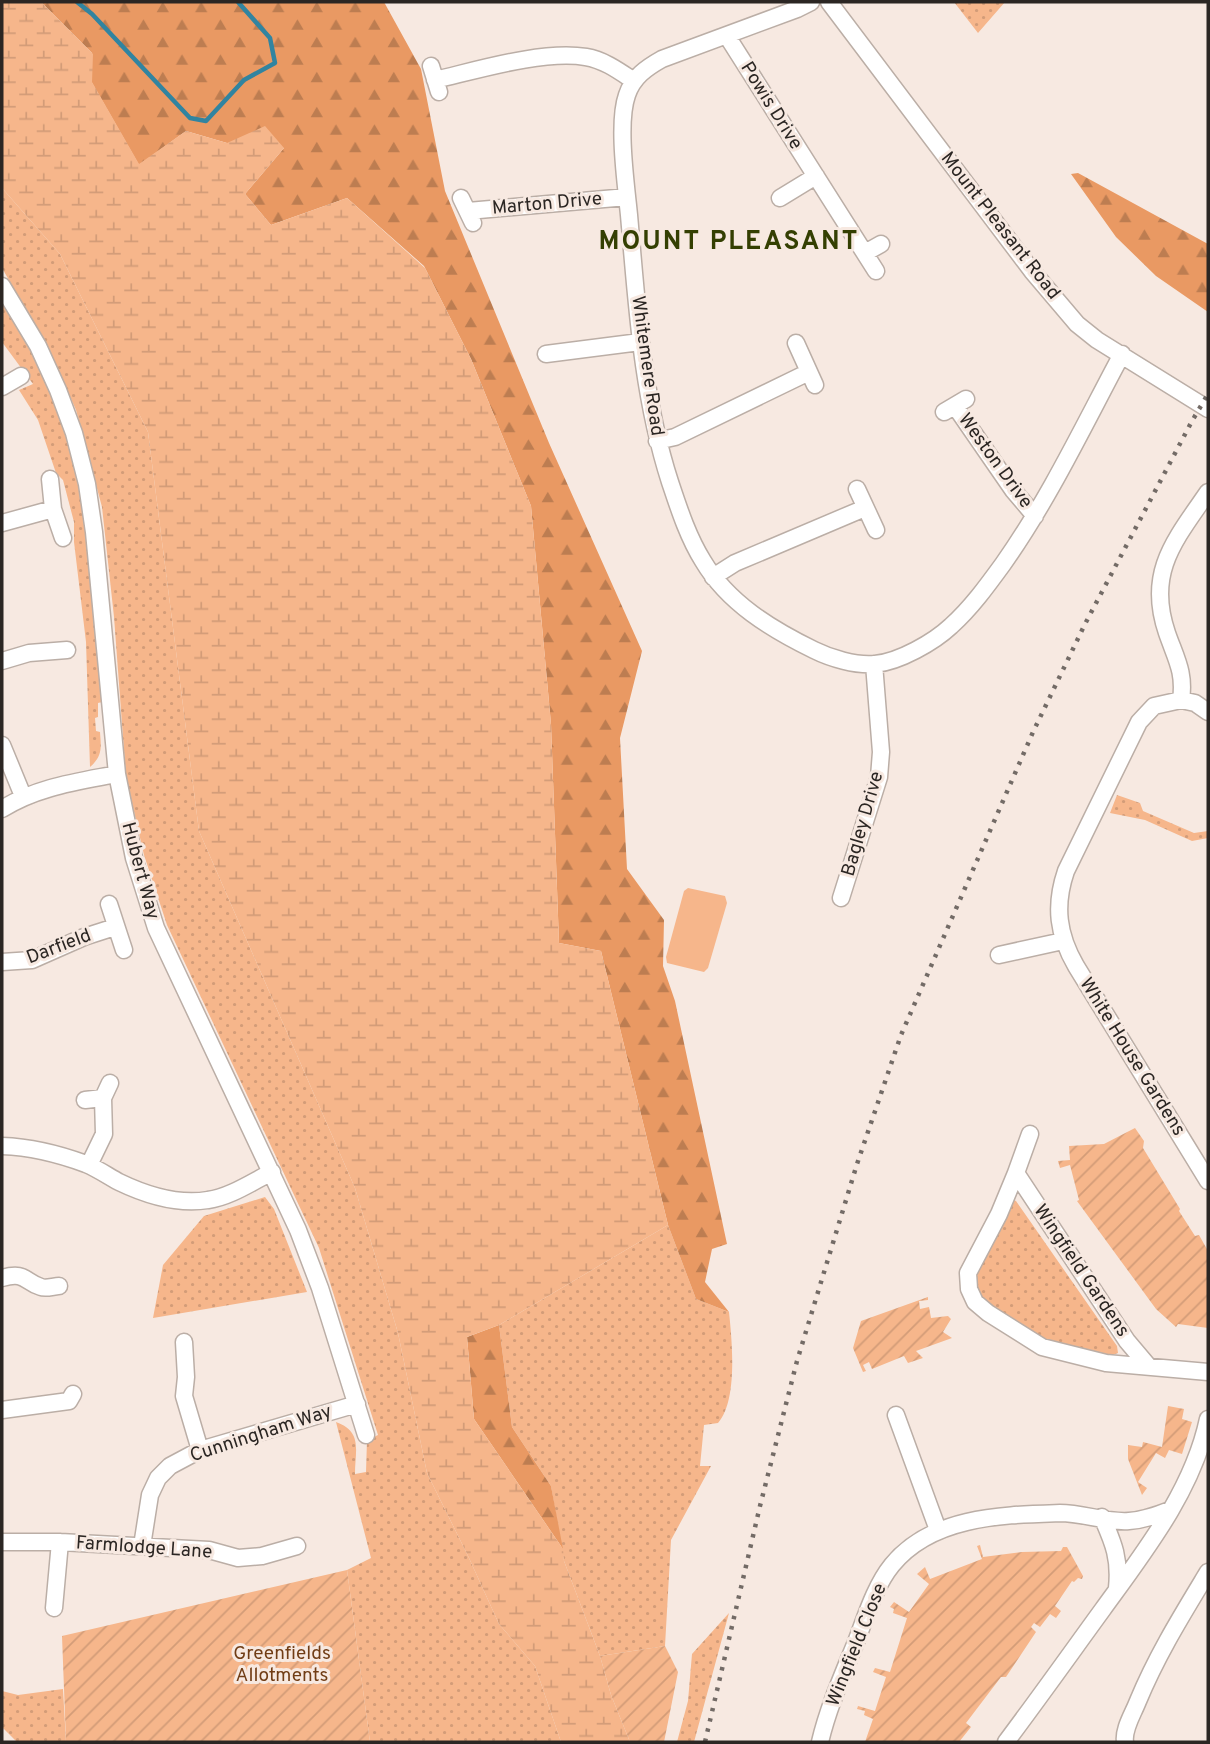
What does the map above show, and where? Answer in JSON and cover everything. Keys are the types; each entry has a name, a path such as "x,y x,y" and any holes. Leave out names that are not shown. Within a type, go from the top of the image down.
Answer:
{"street":[{"path":"435,79 558,56 585,57 601,61 634,81 645,69 662,59 811,2"},
{"name":"Mount Pleasant Road","path":"829,2 1032,271 1077,324 1097,340 1208,409"},
{"name":"Powis Drive","path":"726,36 876,271"},
{"name":"Whitemere Road","path":"634,81 624,108 627,197 640,342 657,441 678,507 694,546 713,577 747,610 796,642 824,655 874,664 901,656 929,643 951,626 981,595 1035,516 1122,354"},
{"path":"780,198 816,176"},
{"name":"Marton Drive","path":"467,211 627,197"},
{"path":"865,253 881,244"},
{"name":"Hubert Way","path":"2,286 38,346 58,390 84,471 94,532 117,774 134,859 156,928 272,1172 320,1288 366,1435"},
{"path":"546,353 640,342"},
{"path":"657,441 675,437 812,378 796,343"},
{"path":"2,387 21,376"},
{"name":"Weston Drive","path":"955,406 1013,490 1035,516"},
{"path":"50,479 53,509 63,538"},
{"path":"857,489 876,530"},
{"path":"1208,492 1168,552 1159,583 1161,615 1182,670 1181,700 1208,712"},
{"path":"713,577 735,563 865,508"},
{"path":"2,523 53,509"},
{"path":"2,661 29,653 67,650"},
{"name":"Bagley Drive","path":"841,898 880,776 881,752 874,664"},
{"name":"White House Gardens","path":"1181,700 1154,706 1146,713 1130,740 1066,871 1060,889 1058,922 1063,941 1098,1005 1206,1173"},
{"path":"2,745 23,796"},
{"path":"2,809 23,796 72,782 117,774"},
{"name":"Darfield","path":"109,904 124,950"},
{"name":"Darfield","path":"2,962 32,960 84,937 115,927"},
{"path":"999,955 1063,941"},
{"path":"85,1100 107,1091 104,1134 89,1165"},
{"name":"Wingfield Gardens","path":"1030,1134 999,1214 968,1273 969,1289 975,1302 1042,1347 1106,1363 1208,1372"},
{"path":"2,1146 50,1153 89,1165 140,1191 175,1200 208,1200 272,1172"},
{"name":"Wingfield Gardens","path":"1016,1173 1127,1341 1149,1367"},
{"path":"2,1278 26,1277 40,1295 59,1286"},
{"path":"184,1342 193,1375 184,1396 200,1450"},
{"path":"2,1410 69,1401 73,1394"},
{"name":"Cunningham Way","path":"142,1546 150,1495 158,1478 170,1466 200,1450 356,1404"},
{"path":"896,1415 938,1530"},
{"path":"1006,1742 1150,1546 1190,1469 1208,1419"},
{"name":"Wingfield Close","path":"820,1742 874,1595 891,1565 911,1546 938,1530 994,1517 1068,1513 1127,1522 1170,1510"},
{"path":"1102,1517 1115,1546 1119,1568 1116,1591"},
{"name":"Farmlodge Lane","path":"2,1542 60,1542 209,1550 238,1558 290,1554"},
{"path":"54,1608 60,1542"},
{"path":"1125,1742 1124,1735 1157,1659 1208,1572"}],"green space":[{"path":"2,2 41,2 93,54 92,82 139,164 186,131 227,143 265,126 284,148 245,194 271,225 347,198 425,268 471,359 531,506 551,724 559,943 601,951 668,1225 499,1325 467,1337 474,1419 563,1549 564,1561 630,1742 561,1742 535,1666 499,1624 427,1473 398,1333 355,1188 199,831 148,432 60,254 2,188"},
{"path":"41,2 384,2 421,69 445,191 549,443 642,651 620,738 627,869 664,920 663,966 675,1001 727,1244 712,1249 705,1282 729,1312 696,1299 668,1225 601,951 559,943 551,724 531,506 471,359 424,266 347,198 271,225 245,194 284,148 227,143 186,131 139,165 91,81 92,53"},
{"path":"954,2 1005,2 978,33"},
{"path":"1078,173 1208,244 1208,312 1156,276 1116,237 1071,174"},
{"path":"2,188 60,254 148,432 199,831 355,1188 398,1333 427,1473 499,1624 535,1666 561,1742 370,1742 347,1570 371,1558 336,1422 345,1426 354,1437 355,1474 366,1472 367,1440 378,1435 319,1248 167,925 144,855 126,777 114,617 102,507 76,410 49,350 2,268"},
{"path":"2,302 47,384 66,437 81,501 102,702 98,703 98,717 95,718 96,731 100,732 100,751 90,767 86,642 74,522 63,480 56,473 38,420 19,390 33,384 2,342"},
{"path":"1117,795 1140,803 1143,811 1194,833 1208,831 1208,838 1192,841 1145,820 1110,813"},
{"path":"688,888 725,896 727,903 708,968 704,972 667,963 666,957 684,891"},
{"path":"1135,1128 1144,1141 1143,1148 1179,1211 1195,1236 1199,1235 1208,1251 1208,1328 1178,1324 1176,1327 1156,1309 1077,1201 1079,1200 1070,1165 1060,1168 1058,1161 1070,1160 1069,1146 1104,1144"},
{"path":"265,1197 274,1209 307,1292 153,1318 163,1265 204,1216"},
{"path":"1012,1199 1117,1346 1118,1353 1109,1356 1050,1343 988,1306 977,1291 975,1276"},
{"path":"668,1225 696,1299 729,1312 732,1370 729,1400 718,1423 704,1425 700,1466 711,1466 671,1540 665,1646 600,1656 564,1561 551,1486 512,1427 499,1325"},
{"path":"928,1297 928,1300 919,1301 920,1309 929,1307 931,1318 948,1316 951,1319 943,1332 952,1338 916,1351 923,1358 908,1363 904,1356 872,1369 869,1362 863,1365 866,1371 863,1372 853,1348 861,1321"},
{"path":"499,1325 512,1427 551,1486 563,1549 474,1419 467,1337"},
{"path":"1168,1406 1184,1409 1182,1419 1192,1422 1182,1454 1169,1450 1165,1458 1156,1453 1138,1482 1147,1488 1142,1495 1128,1459 1128,1445 1142,1447 1143,1442 1162,1447"},
{"path":"980,1545 983,1557 1061,1551 1063,1547 1067,1547 1083,1576 1082,1579 1072,1581 1055,1606 1061,1611 1056,1618 1050,1614 1040,1627 1034,1623 1031,1627 1036,1632 1006,1677 1001,1677 966,1723 971,1727 959,1742 865,1742 873,1719 864,1715 865,1711 857,1709 858,1706 875,1711 886,1677 873,1672 875,1668 890,1672 907,1618 893,1613 894,1609 890,1607 894,1602 909,1612 929,1584 917,1574 925,1567 930,1579 982,1559 977,1546"},
{"name":"Greenfields Allotments","path":"347,1570 370,1742 66,1742 62,1636"},
{"path":"729,1613 694,1742 677,1742 688,1701 692,1654"},
{"path":"665,1646 678,1672 664,1742 630,1742 611,1695 600,1656"},
{"path":"63,1689 66,1742 17,1742 2,1727 2,1691 18,1695"}],"waterway":[{"path":"77,2 92,14 190,118 206,121 244,80 275,63 270,38 238,2"}],"railway":[{"path":"705,1742 797,1361 857,1164 901,1035 1033,732 1085,624 1208,394"}],"district":[{"name":"MOUNT PLEASANT","path":"729,242"}]}
